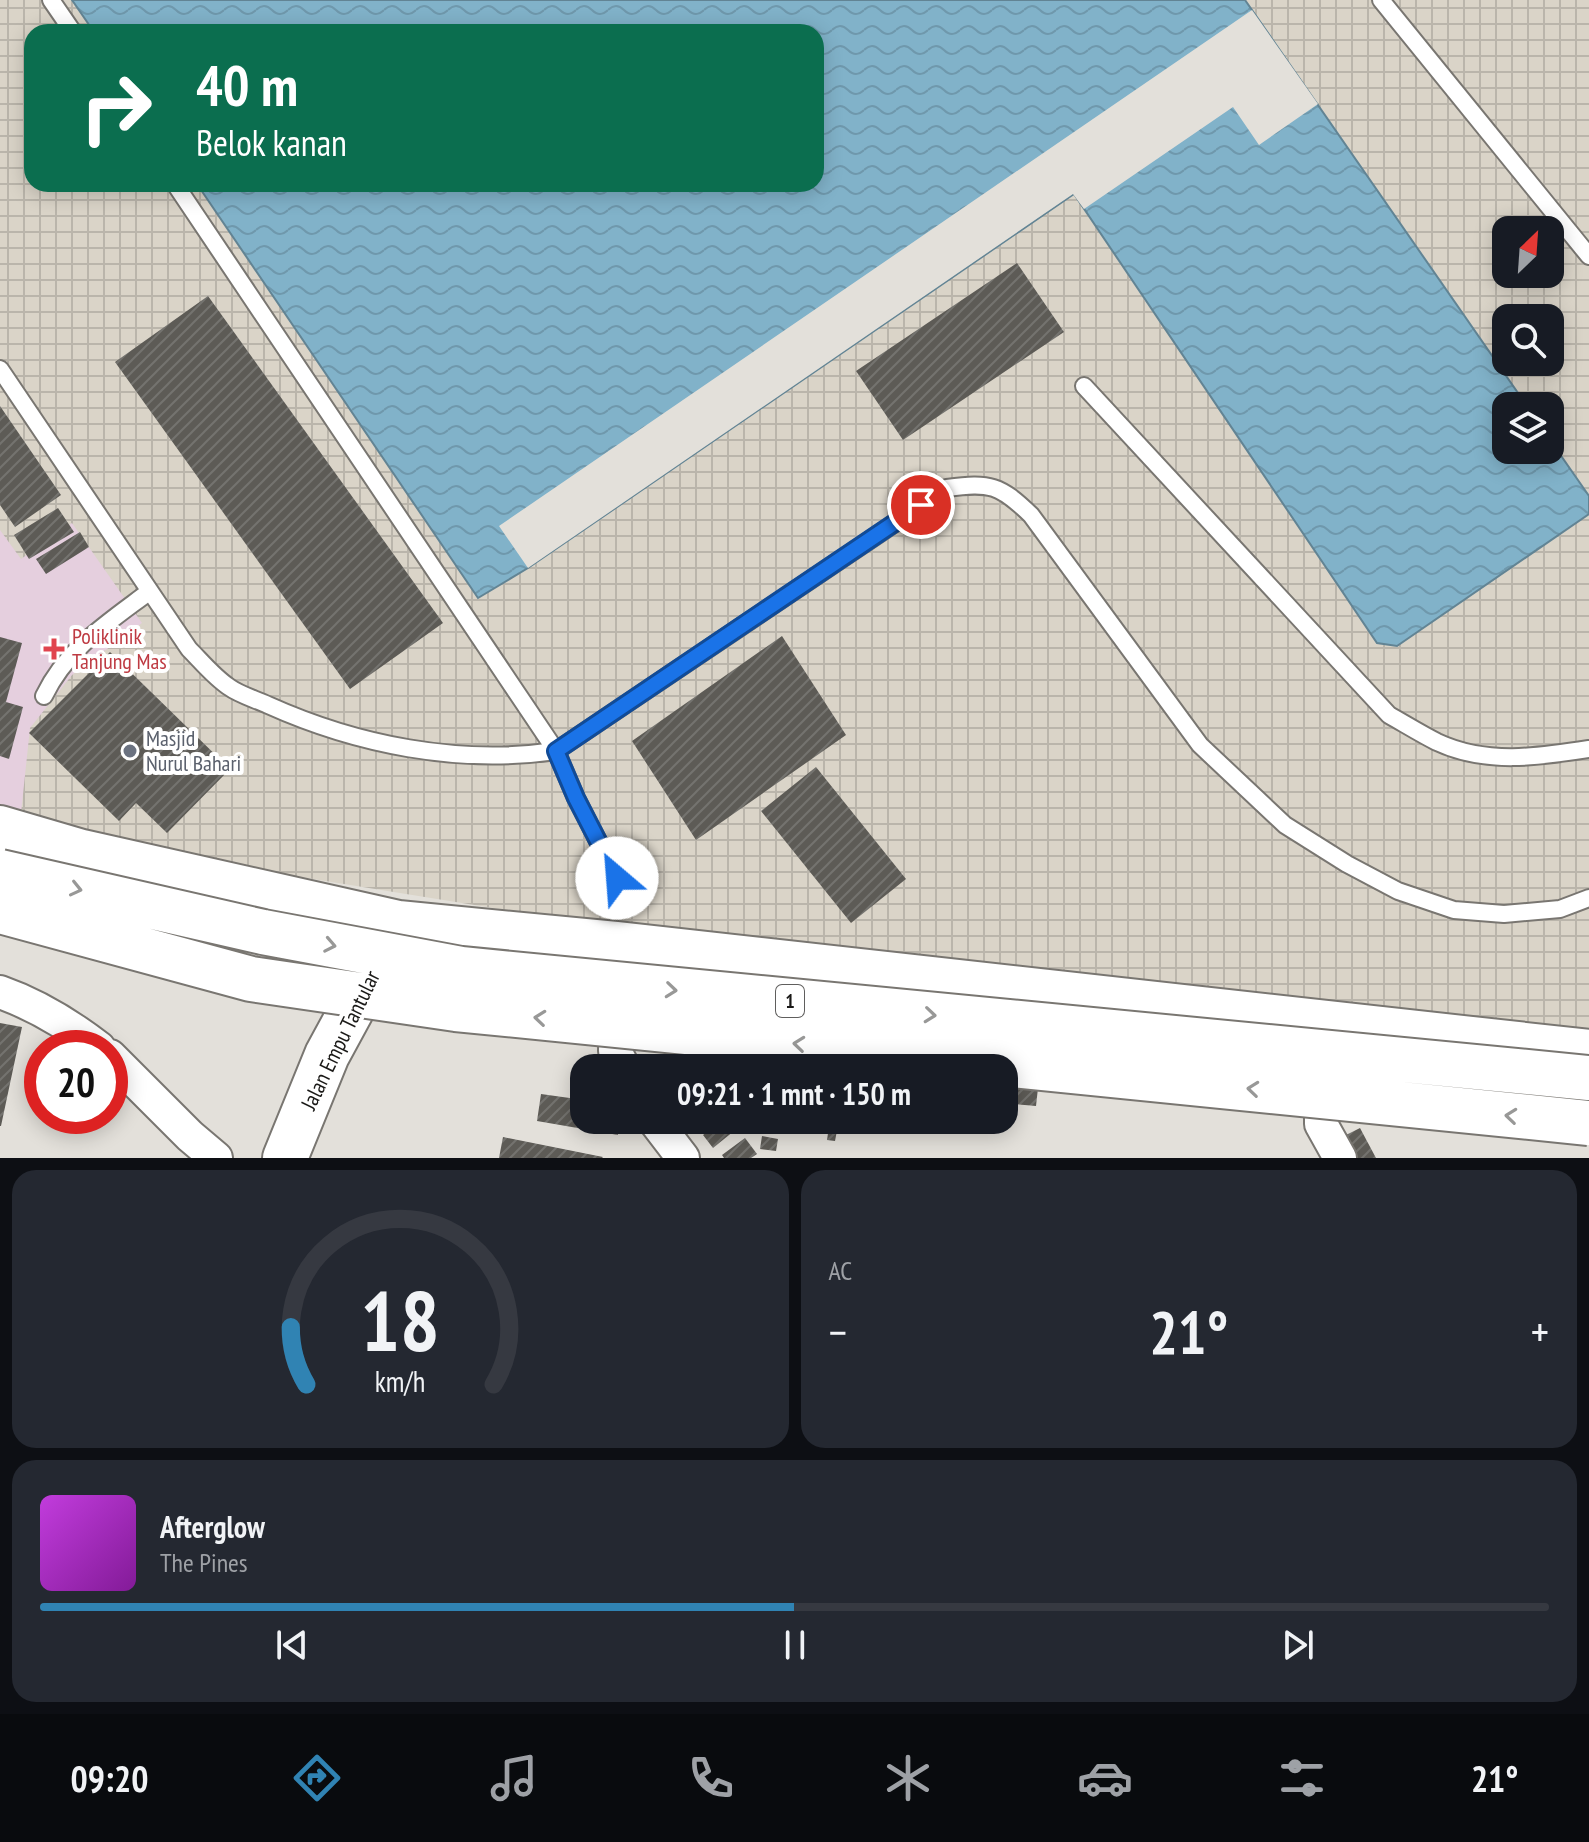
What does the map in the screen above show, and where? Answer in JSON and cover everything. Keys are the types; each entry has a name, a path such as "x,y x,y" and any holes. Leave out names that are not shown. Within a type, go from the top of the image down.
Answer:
{"main road":[{"path":"0,828 82,852 398,923 616,944 1589,1052"},
{"name":"1","path":"0,872 263,932 461,969 1589,1078"},
{"name":"1","path":"0,911 251,979 456,1009 1589,1123"},
{"name":"Jalan Empu Tantular","path":"285,1158 327,1055 398,923"}],"street":[{"path":"616,944 617,1054"},
{"path":"0,992 76,1030"},
{"path":"1322,1024 1321,1124 1340,1158"},
{"path":"128,1074 216,1158"},
{"path":"665,1134 683,1158"}],"lane":[{"path":"51,0 68,24"},
{"path":"1381,0 1589,256"},
{"path":"180,192 556,751 617,878"},
{"path":"0,369 189,649 229,687 305,722 387,746 484,755 521,756 556,751 947,488 979,484 1008,493 1031,515 1200,745 1285,825 1347,864 1398,891 1454,910 1504,914 1560,909 1589,898"},
{"path":"1084,386 1389,715 1439,743 1484,757 1538,757 1589,749"},
{"path":"44,696 58,670 81,643 150,591"}],"shaded area":[{"path":"0,0 72,0 88,24 24,24 24,192 202,192 478,598 528,568 1074,194 1147,304 1397,645 1589,514 1589,1033 772,953 202,861 0,808"},
{"path":"1245,0 1589,0 1589,496 1564,460 1564,392 1517,392 1506,376 1564,376 1564,304 1492,304 1492,356"},
{"name":"Poliklinik Tanjung Mas","path":"72,523 142,623 72,675 30,728 21,813 0,808 0,530 21,559"}],"water":[{"path":"72,0 1245,0 1492,356 1492,376 1506,376 1517,392 1492,392 1492,464 1564,464 1564,460 1589,496 1589,514 1397,646 1377,643 1074,194 528,568 478,598 202,192 824,192 824,24 88,24"}],"pier":[{"path":"1252,10 1318,104 1259,145 1233,107 1084,209 1073,194 528,568 499,526"}],"building":[{"path":"1017,263 1064,332 903,440 856,371"},
{"path":"208,296 443,623 350,689 115,362"},
{"path":"0,406 61,495 15,527 0,505"},
{"path":"58,508 74,532 29,559 14,535"},
{"path":"80,532 89,547 46,574 36,559"},
{"path":"782,636 846,735 696,840 632,741"},
{"path":"0,637 22,643 6,702 23,707 9,759 0,756"},
{"name":"Masjid Nurul Bahari","path":"110,652 230,769 167,833 136,803 119,821 29,733"},
{"path":"816,767 906,879 851,923 761,811"},
{"path":"0,1023 22,1027 1,1126 0,1126"},
{"path":"1018,1086 1038,1088 1036,1106 1018,1104"},
{"path":"541,1094 570,1098 570,1127 537,1121"},
{"path":"1360,1128 1376,1158 1347,1158 1338,1139"},
{"path":"704,1134 730,1134 713,1148"},
{"path":"828,1134 836,1134 835,1141 827,1140"},
{"path":"762,1136 778,1139 776,1151 760,1149"},
{"path":"503,1137 603,1157 499,1158"},
{"path":"745,1138 757,1154 751,1158 724,1158 722,1155"}],"place":[{"name":"Poliklinik Tanjung Mas","path":"54,649"},
{"name":"Masjid Nurul Bahari","path":"130,751"}],"route":[{"path":"617,878 556,751 921,505"}]}
